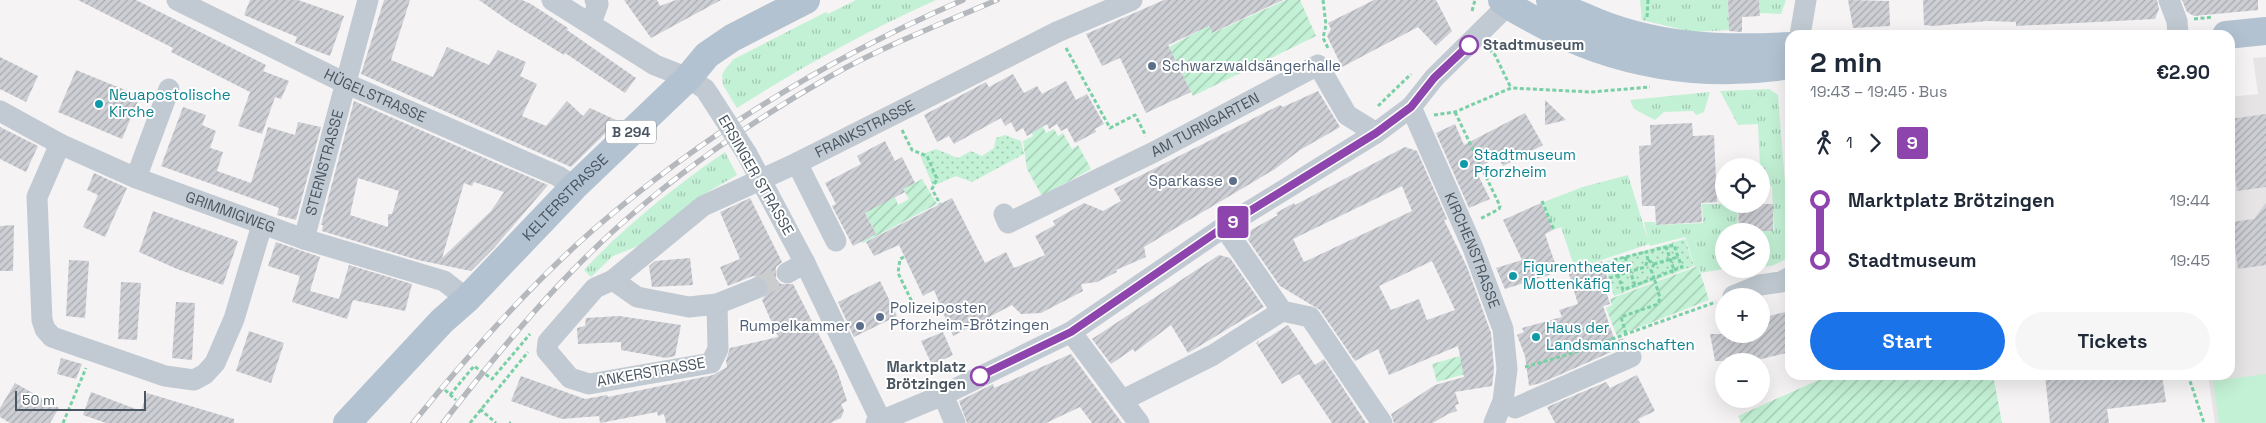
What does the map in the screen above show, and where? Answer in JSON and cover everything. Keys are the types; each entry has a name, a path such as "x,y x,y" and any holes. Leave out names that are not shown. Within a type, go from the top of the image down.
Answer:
{"main road":[{"name":"KELTERSTRASSE","path":"347,423 442,321 467,299 574,187 688,78 708,55 732,38 806,0"},
{"path":"1550,0 1626,33 1671,43 1717,48 1785,46"},
{"path":"1507,2 1554,32 1597,50 1646,62 1714,71 1758,70 1785,67"},
{"path":"2235,34 2266,31"}],"street":[{"name":"HÜGELSTRASSE","path":"177,0 345,83 558,176 574,187"},
{"name":"STERNSTRASSE","path":"304,239 368,0"},
{"name":"ERSINGER STRASSE","path":"552,0 655,65 688,78 705,89 747,154 760,179 796,268 878,422"},
{"path":"591,23 598,4 595,0"},
{"name":"FRANKSTRASSE","path":"613,280 703,206 797,163 1055,28 1132,0"},
{"path":"1801,30 1806,0"},
{"path":"2168,0 2177,21 2178,30"},
{"path":"878,422 943,395 1071,332 1370,129 1411,107 1434,78 1507,2"},
{"name":"AM TURNGARTEN","path":"1006,219 1318,65 1347,115 1370,129"},
{"path":"136,178 169,89"},
{"name":"KIRCHENSTRASSE","path":"1411,107 1470,241 1503,329 1512,410 1487,422"},
{"name":"GRIMMIGWEG","path":"0,111 60,144 136,178 262,225 444,281 467,299"},
{"path":"60,144 37,197 42,320 45,329 52,337 165,376 194,380 205,374 215,363 234,319 262,225"},
{"path":"797,163 836,241"},
{"path":"1224,227 1282,311 1310,317 1382,423"},
{"path":"548,342 595,288 613,280 636,300 689,307 726,305 757,288"},
{"path":"1754,288 1785,280"},
{"name":"ANKERSTRASSE","path":"548,342 548,351 561,369 570,378 589,384 711,363 718,349 726,305"},
{"path":"1123,400 1213,355 1282,311"},
{"path":"1071,332 1139,423"},
{"path":"1512,410 1631,357"},
{"path":"943,395 955,423"}],"path":[{"path":"1323,0 1326,25 1323,38 1331,53"},
{"path":"1055,28 1110,128 1135,115"},
{"path":"1491,52 1511,88"},
{"path":"1370,129 1374,110 1412,73"},
{"path":"1431,115 1455,112 1511,88 1591,92 1659,88"},
{"path":"894,112 912,150 927,156 936,179 932,189 940,204"},
{"path":"1455,112 1500,206 1499,209"},
{"path":"1542,202 1554,230"},
{"path":"1674,245 1682,267 1623,290 1613,260 1646,252 1674,245"},
{"path":"1666,247 1674,270"},
{"path":"1645,267 1648,260 1646,252"},
{"path":"904,257 900,259 898,273 915,308"},
{"path":"1625,257 1635,286"},
{"path":"1648,260 1654,264 1678,258"},
{"path":"1651,270 1654,264"},
{"path":"1608,278 1645,267 1651,270 1654,278 1660,298 1658,304 1621,317 1626,334"},
{"path":"1507,369 1525,367 1573,354 1715,303"},
{"path":"470,423 540,339 548,342"},
{"path":"63,423 94,350"},
{"path":"450,395 474,366 492,379 515,351"},
{"path":"2190,380 2204,423"},
{"path":"445,390 456,400"},
{"path":"480,409 496,423"}],"shaded area":[{"path":"2266,57 2266,423 2215,423 2209,380 2235,380 2235,96 2258,94 2253,58"}],"green space":[{"path":"856,0 936,0 884,24 835,50 737,108 723,85 722,75 734,59 826,12 828,14"},
{"path":"1286,0 1300,0 1316,36 1193,96 1169,47 1208,26 1213,33"},
{"path":"1640,0 1728,0 1729,30 1692,32 1642,20"},
{"path":"1759,0 1786,0 1781,14 1760,13"},
{"path":"1769,89 1778,95 1785,182 1785,259 1774,265 1770,266 1770,231 1774,231 1772,186 1770,186 1770,158 1760,158 1758,124 1738,125 1720,91"},
{"path":"1710,92 1704,112 1696,115 1693,111 1664,112 1655,120 1634,109 1630,100"},
{"path":"1041,123 1046,133 1054,129 1058,136 1063,133 1072,149 1078,145 1091,169 1042,196 1027,169 1023,141 1033,136 1030,129"},
{"path":"1005,135 1021,141 1024,154 972,182 956,176 933,186 920,155 936,149 958,158 971,151 982,156 994,148 996,138"},
{"path":"725,152 737,175 699,197 656,239 613,256 591,277 584,270 651,207"},
{"path":"1628,175 1648,240 1644,222 1655,222 1656,225 1703,223 1702,204 1715,204 1715,213 1737,213 1738,223 1715,223 1715,270 1701,273 1698,266 1695,267 1685,237 1650,246 1649,244 1575,269 1561,227 1553,230 1541,203 1583,187"},
{"path":"922,179 937,204 863,243 859,235 873,228 865,212 895,197 898,205 909,199 903,189"},
{"path":"1685,239 1694,266 1614,296 1604,262"},
{"path":"1698,266 1709,300 1617,336 1606,308 1612,305 1610,299"},
{"path":"1460,356 1460,359 1466,358 1472,372 1437,382 1432,364"},
{"path":"2266,374 2266,423 2219,423 2213,381 2235,380 2235,378"},
{"path":"1819,380 1994,380 2002,423 1741,423 1738,416 1756,408 1770,408 1770,402"}],"building":[{"path":"78,0 136,0 266,65 263,71 289,81 281,99 275,97 262,134 238,126 250,92 171,52 173,48"},
{"path":"250,0 298,0 344,16 330,56 295,43 297,37 244,15"},
{"path":"384,0 410,0 391,60 433,77 447,47 489,65 498,50 526,62 520,76 537,84 522,116 546,126 567,101 583,116 590,108 618,121 571,167 361,74"},
{"path":"479,0 522,0 531,4 568,28 567,30 636,78 625,93 565,53 564,55 510,22"},
{"path":"624,0 657,0 660,6 676,0 721,0 651,38"},
{"path":"1164,0 1283,0 1212,33 1209,26 1168,45 1191,92 1146,113 1120,58 1102,66 1086,34"},
{"path":"1374,0 1436,0 1452,31 1436,46 1418,27 1342,67 1327,36 1331,29 1328,23"},
{"path":"1728,0 1759,0 1760,16 1742,17 1742,32 1729,31"},
{"path":"1848,0 1889,1 1890,26 1853,28"},
{"path":"1923,0 2157,0 2159,9 2155,19 2016,26 2016,22 1988,21 1933,26 1924,25"},
{"path":"2182,0 2258,0 2258,10 2194,16 2187,12"},
{"path":"0,57 38,76 26,102 0,89"},
{"name":"Neuapostolische Kirche","path":"76,70 140,96 122,139 58,112"},
{"path":"1013,74 1024,93 1037,86 1042,94 1066,81 1076,100 1087,94 1104,124 1095,129 1096,132 1075,143 1067,128 1061,131 1057,124 1049,129 1047,124 1027,136 1023,128 1016,132 1011,122 1005,126 1001,118 954,144 949,136 937,142 924,115 986,82 989,87"},
{"path":"1318,91 1340,127 1300,150 1275,169 1144,247 1146,257 1116,270 1117,272 1097,282 1081,284 1083,291 1041,313 1021,314 1012,305 953,336 934,290 923,296 899,245 874,256 866,242 952,198 985,263 1006,252 1014,268 1045,255 1035,236 1055,225 1053,221 1084,203 1103,211 1121,201 1114,189 1280,105 1283,107"},
{"path":"1545,100 1566,120 1545,125"},
{"path":"354,101 548,185 494,248 471,271 418,260 322,231 323,225 321,225","holes":["358,178 399,191 392,214 388,214 388,227 350,215","474,182 504,192 491,211 442,258 464,183 472,186"]},
{"path":"183,107 206,115 202,125 216,131 210,148 223,152 217,171 251,183 268,127 295,135 298,122 321,127 296,220 277,215 279,208 161,166"},
{"path":"1525,113 1543,145 1503,166 1498,157 1475,169 1490,199 1469,208 1436,133 1455,124 1464,145"},
{"path":"2266,114 2266,187 2237,191 2235,176 2235,118"},
{"path":"1692,123 1693,136 1714,135 1715,202 1701,203 1702,222 1656,225 1655,206 1642,206 1639,146 1651,145 1650,125"},
{"path":"0,127 38,146 26,172 0,159"},
{"path":"885,141 895,161 902,157 915,183 903,189 905,192 865,213 876,234 853,246 832,206 836,204 825,183 861,164 857,156"},
{"path":"1405,147 1417,151 1447,219 1444,220 1467,267 1491,333 1494,369 1492,386 1455,392 1459,404 1455,405 1457,411 1433,423 1394,423 1391,414 1435,385 1464,377 1458,346 1389,375 1378,349 1355,361 1320,310 1280,286 1244,234 1278,215 1276,213 1294,203 1295,205","holes":["1402,186 1412,211 1304,262 1293,239","1432,261 1455,310 1427,320 1419,299 1391,310 1379,286"]},
{"path":"94,173 127,188 105,237 83,227 98,195 87,190"},
{"path":"750,198 782,262 776,267 776,279 781,284 793,284 837,370 847,401 841,404 844,411 841,418 830,423 666,423 664,414 658,416 657,412 600,423 599,416 562,419 511,401 521,376 585,399 607,395 608,397 713,375 727,367 726,361 730,348 778,337 762,300 769,290 765,279 753,276 728,286 720,267 740,259 720,212"},
{"path":"1541,203 1553,230 1545,234 1558,272 1505,289 1496,268 1522,260 1503,220"},
{"path":"2266,203 2266,265 2238,269 2235,249 2235,221 2254,219"},
{"path":"1770,204 1773,204 1773,231 1770,231 1770,223 1739,223 1738,213 1770,213"},
{"path":"153,211 238,241 223,285 177,269 139,252"},
{"path":"14,225 13,271 0,271 0,226"},
{"path":"276,242 320,257 310,291 339,299 349,265 412,284 405,311 353,300 347,319 292,302 300,276 268,266"},
{"path":"1219,255 1230,258 1264,307 1188,353 1171,325 1135,352 1133,349 1111,364 1092,339"},
{"path":"690,258 693,285 652,287 649,266 655,261"},
{"path":"69,260 89,261 85,318 66,316"},
{"path":"1602,261 1609,283 1604,285 1610,304 1603,306 1615,341 1623,338 1625,346 1541,383 1529,386 1525,356 1517,335 1524,332 1522,328 1562,317 1559,310 1578,304 1568,271"},
{"path":"880,281 897,316 854,337 838,302"},
{"path":"121,282 141,283 137,340 118,339"},
{"path":"176,302 195,303 192,360 172,358"},
{"path":"1785,312 1785,353 1770,357 1770,353 1715,353 1715,361 1710,334 1715,334 1715,343 1770,343 1770,316"},
{"path":"619,316 681,325 675,356 666,358 621,350 621,342 578,344 577,328 585,326 586,318"},
{"path":"1288,325 1315,365 1324,359 1366,423 1332,423 1299,374 1282,384 1256,343 1259,340 1258,344"},
{"path":"249,331 284,343 271,383 236,371"},
{"path":"943,332 953,355 932,365 921,341"},
{"path":"1071,354 1122,423 1092,423 1080,407 1046,423 967,423 959,401 993,384 994,388"},
{"path":"61,358 82,364 76,379 57,374"},
{"path":"1637,375 1655,411 1638,419 1640,423 1555,423 1547,407 1606,382 1610,388"},
{"path":"2046,380 2163,380 2166,402 2107,409 2109,423 2050,423"},
{"path":"15,383 59,408 50,423 10,423 0,417 0,408"},
{"path":"91,392 141,411 147,393 234,419 234,423 106,423 83,415"}],"tunnel":[{"path":"757,288 787,273"}],"railway":[{"path":"413,423 477,347 545,275 593,230 635,195 724,130 816,73 864,47 963,0"},
{"path":"443,423 511,339 559,285 609,235 681,174 778,107 829,77 890,46 997,0"}],"bus line":[{"name":"9","path":"980,376 1071,332 1224,227 1376,133 1411,107 1434,78 1469,45"}],"place":[{"name":"Stadtmuseum","path":"1469,45"},
{"name":"Schwarzwaldsängerhalle","path":"1152,66"},
{"name":"Neuapostolische Kirche","path":"99,104"},
{"name":"Stadtmuseum Pforzheim","path":"1464,164"},
{"name":"Sparkasse","path":"1233,181"},
{"name":"Figurentheater Mottenkäfig","path":"1513,276"},
{"name":"Polizeiposten Pforzheim-Brötzingen","path":"880,317"},
{"name":"Rumpelkammer","path":"860,326"},
{"name":"Haus der Landsmannschaften","path":"1536,337"},
{"name":"Marktplatz Brötzingen","path":"980,376"}]}
